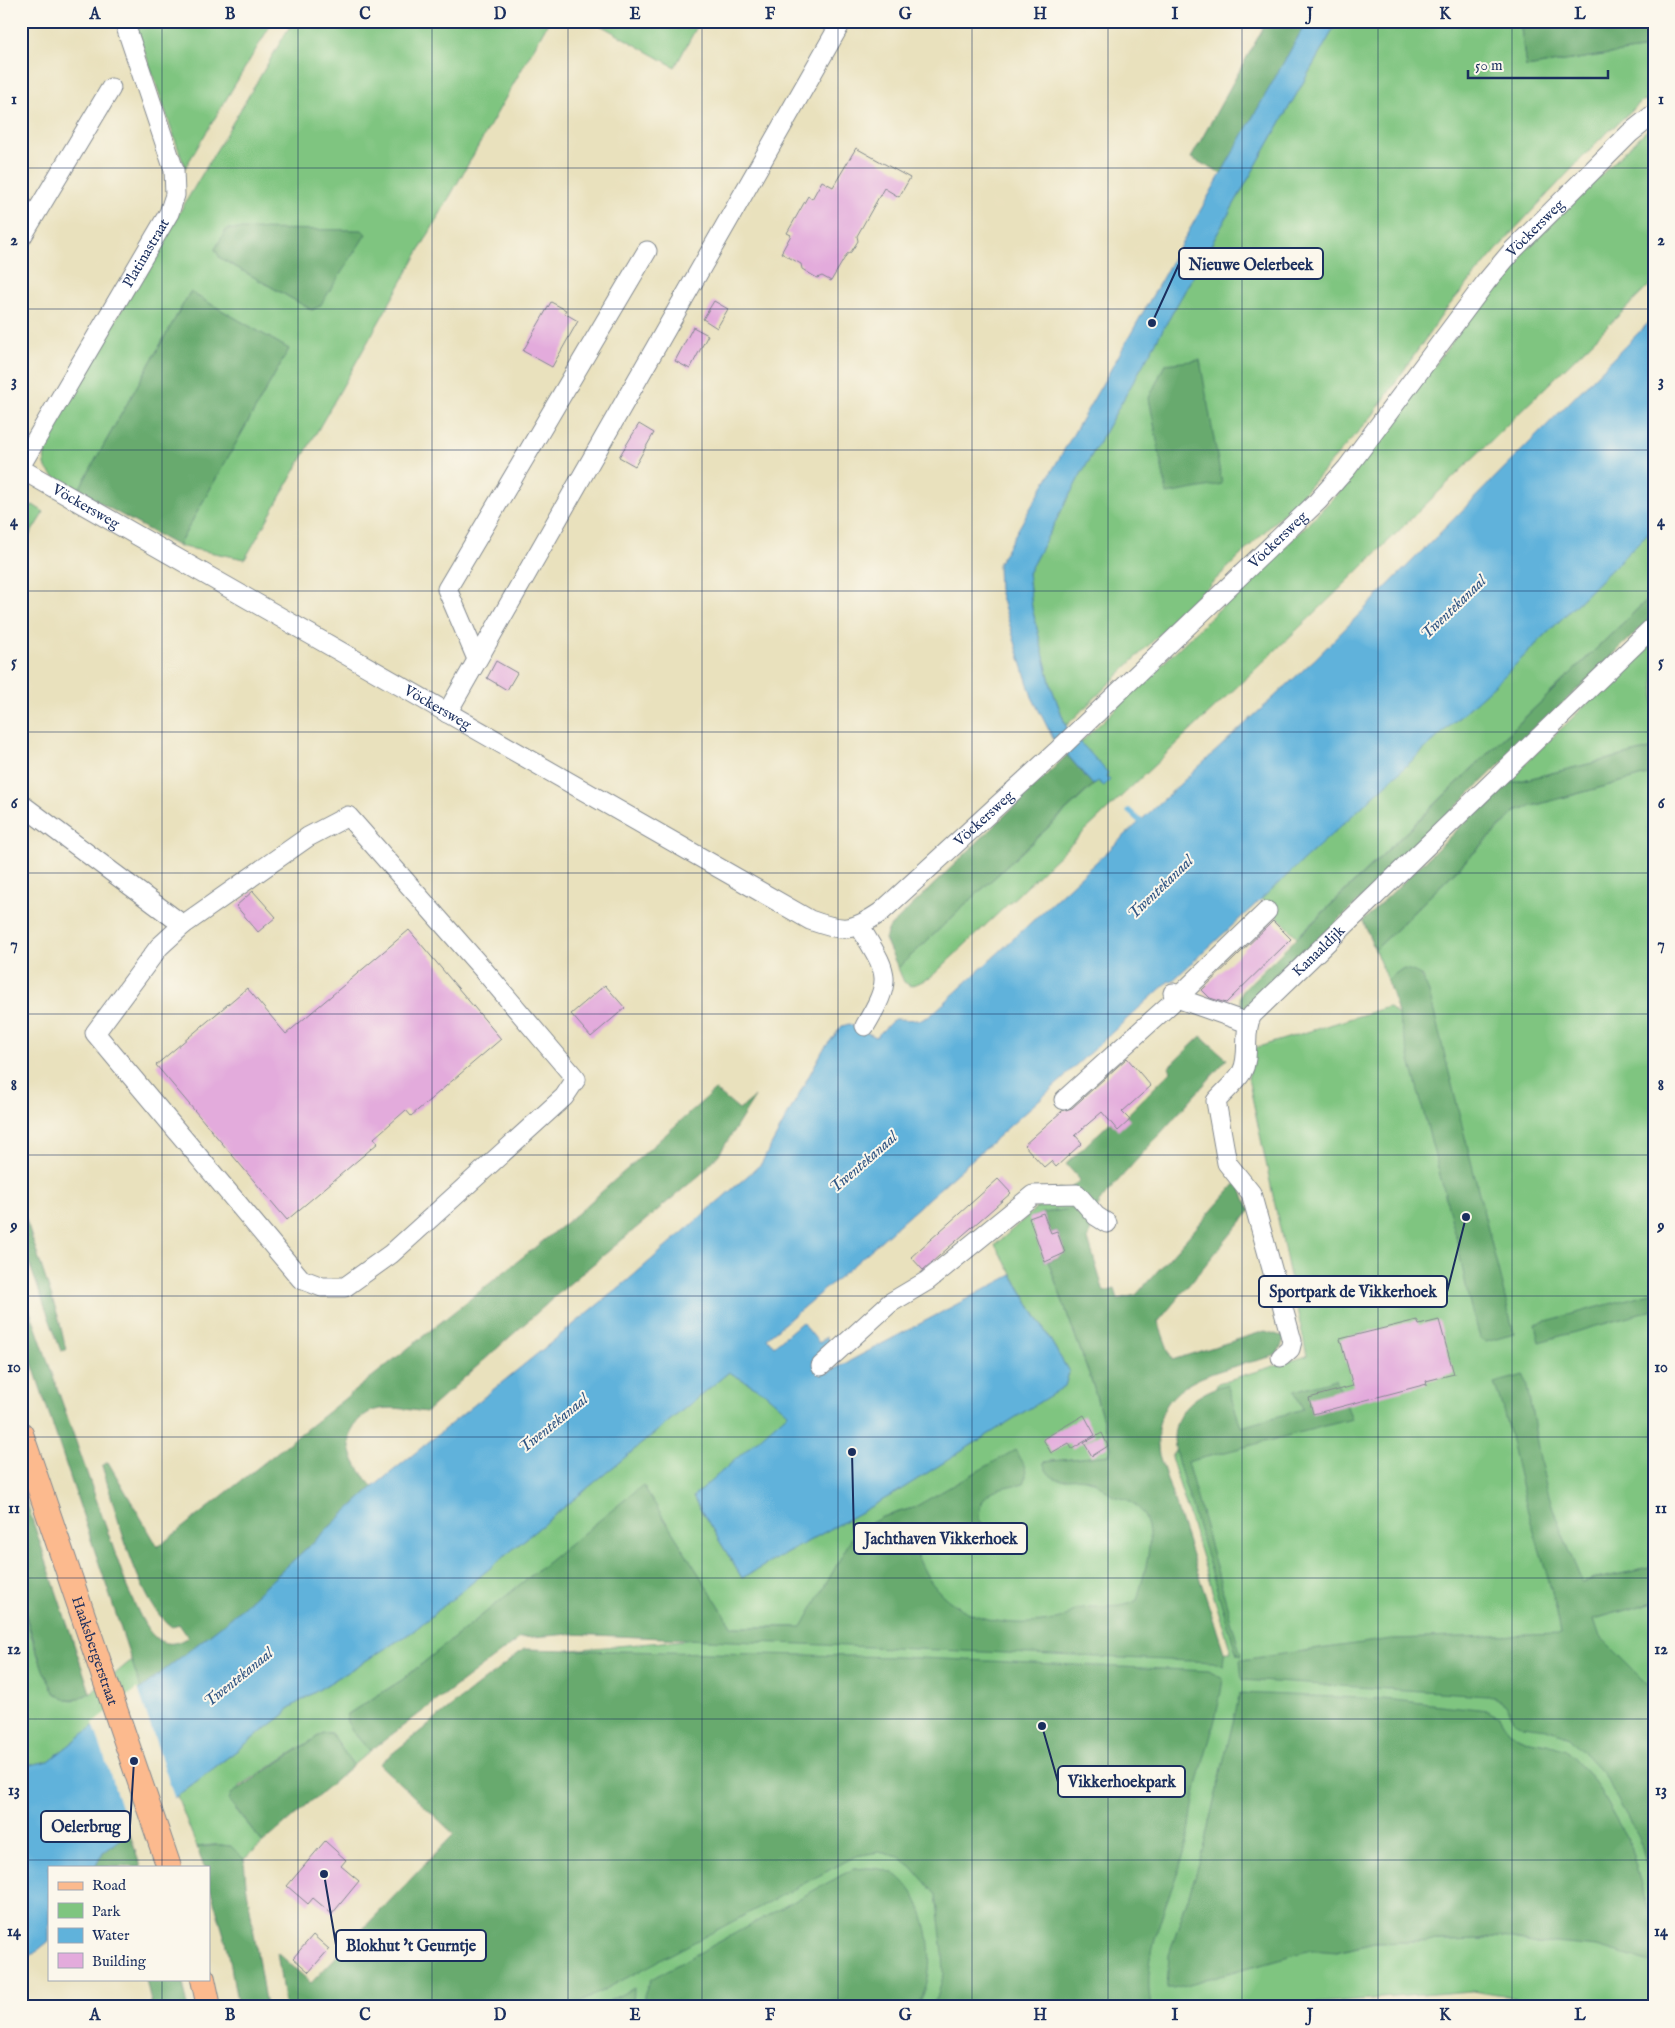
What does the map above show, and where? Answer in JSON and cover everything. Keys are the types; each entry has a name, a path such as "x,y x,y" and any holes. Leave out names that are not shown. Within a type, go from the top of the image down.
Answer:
{"main road":[{"name":"Haaksbergerstraat","path":"21,1434 169,1866"},
{"path":"203,1980 209,2007"}],"street":[{"name":"Platinastraat","path":"21,465 169,213 175,195 174,170 124,21"},
{"path":"447,713 842,21"},
{"path":"21,238 112,88"},
{"name":"Vöckersweg","path":"21,469 810,920 830,928 860,927 881,912 1056,752 1318,501 1347,468 1481,289 1512,251 1630,133 1654,114"},
{"path":"477,659 447,588 647,251"},
{"name":"Kanaaldijk","path":"1248,1023 1252,1015 1654,626"},
{"path":"21,804 183,926"},
{"path":"348,816 481,967 576,1079 564,1097 405,1240 345,1287 322,1286 301,1279 95,1033 158,947 183,926 308,837 348,816"},
{"path":"1064,1100 1267,911"},
{"path":"860,927 883,970 886,980 880,999 865,1026"},
{"path":"1175,996 1248,1023 1247,1048 1242,1072 1216,1101 1227,1163 1251,1193 1290,1335 1290,1349 1281,1357"},
{"path":"822,1357 855,1334 890,1303 927,1281 1033,1195 1077,1194 1096,1216 1107,1224"}],"green space":[{"path":"134,21 273,21 185,168 136,26"},
{"path":"293,21 549,21 245,559 178,546 289,349 190,292 78,491 56,478 46,468 45,453 51,429","holes":["227,229 312,310 220,258 215,249"]},
{"path":"593,21 700,21 675,67"},
{"path":"1267,21 1307,21 1222,174 1191,158"},
{"path":"1338,21 1520,21 1526,67 1654,47 1654,99 1642,101 1598,141 1514,230 1446,309 1373,415 1298,499 1066,726 1051,686 1032,608 1028,573 1082,472"},
{"path":"1520,21 1654,21 1654,47 1526,67"},
{"path":"1654,123 1654,281 1320,608 930,978 911,986 904,982 898,968 1098,781 1104,785 1110,780 1106,775 1107,773 1080,743 1304,528 1341,490 1512,262"},
{"path":"227,229 362,230 366,234 320,306 312,310 220,258 215,249"},
{"path":"190,292 289,349 178,546 78,491"},
{"path":"1200,360 1222,484 1167,494 1149,398 1165,364"},
{"path":"33,505 44,512 21,549 21,510"},
{"path":"1654,527 1654,593 1297,937 1261,899 1503,677"},
{"path":"1654,593 1654,615 1243,1013 1240,997 1242,991"},
{"path":"1654,639 1654,748 1503,785"},
{"path":"1654,748 1654,773 1517,810 1375,950 1363,921 1503,785"},
{"path":"1067,755 1093,785 898,968 885,939 889,928"},
{"path":"1654,773 1654,1567 1582,1582 1551,1581 1560,1627 1595,1622 1594,1619 1654,1602 1654,1961 1635,1958 1654,1964 1654,2007 1623,2005 1531,2007 1529,2000 1472,1991 1268,2007 302,2007 313,1986 459,1833 525,1654 708,1638 795,1627 732,1627 643,1486 402,1680 348,1714 352,1731 370,1751 353,1765 331,1733 323,1733 240,1786 229,1801 263,1843 244,1859 232,1849 223,1845 197,1847 177,1796 285,1714 289,1708 412,1632 729,1372 764,1392 789,1413 693,1497 742,1578 897,1492 1065,1386 1069,1372 995,1245 1059,1188 1084,1207 1043,1213 1030,1218 1045,1262 1048,1261 1092,1382 1111,1447 1109,1455 1044,1462 1093,1482 1146,1484 1192,1654 1231,1652 1171,1457 1218,1383 1307,1356 1248,1078 1255,1048 1388,1007 1428,1040 1439,1037 1423,977 1402,969 1387,980 1375,950 1518,810","holes":["913,1508 803,1625 882,1517","1456,1925 1552,1943 1538,1944 1499,1936 1481,1940 1374,1943 1337,1952 1331,1950"]},
{"path":"1402,969 1413,971 1420,976 1429,992 1514,1334 1486,1342 1480,1338 1469,1301 1457,1241 1396,1006 1387,980"},
{"path":"1201,1036 1227,1059 1099,1202 1088,1239 1104,1292 1115,1289 1118,1299 1136,1295 1238,1181 1250,1211 1158,1322 1172,1360 1265,1331 1285,1337 1277,1355 1233,1367 1192,1382 1176,1394 1164,1409 1158,1429 1159,1455 1225,1655 1224,1666 1213,1662 571,1634 520,1638 370,1751 352,1731 346,1720 348,1714 402,1680 643,1485 732,1627 802,1627 855,1532 882,1517 913,1508 1015,1450 1023,1462 1026,1470 1026,1479 1024,1483 992,1492 983,1501 979,1519 985,1527 987,1534 982,1539 927,1537 917,1543 914,1548 932,1584 961,1608 991,1620 1007,1622 1023,1623 1055,1620 1082,1608 1125,1605 1137,1600 1149,1546 1149,1532 1146,1520 1139,1509 1128,1500 1113,1496 1091,1480 1055,1478 1046,1470 1043,1462 1109,1455 1111,1447 1092,1382 1048,1261 1059,1257 1058,1252 1064,1249 1057,1231 1051,1233 1043,1213 1083,1207 1069,1190 1080,1180 1066,1164 1117,1116 1121,1121 1171,1071 1169,1067"},
{"path":"715,1090 739,1110 755,1097 720,1153 701,1174 568,1285 426,1412 385,1408 372,1411 362,1417 355,1425 351,1434 351,1453 360,1471 373,1487 232,1617 141,1689 21,1330 21,1285 128,1590 143,1622 150,1632 157,1639 166,1643 176,1643 188,1637 179,1624 172,1627 160,1615 138,1577 102,1466 108,1462 158,1547 577,1214"},
{"path":"21,1205 59,1319 66,1350 61,1351 21,1241"},
{"path":"1654,1292 1654,1310 1539,1342 1535,1324"},
{"path":"1524,1375 1541,1465 1548,1491 1561,1531 1582,1582 1654,1567 1654,1602 1594,1619 1600,1637 1654,1691 1654,1891 1639,1838 1602,1772 1569,1737 1547,1729 1523,1726 1515,1721 1505,1704 1487,1695 1242,1680 1240,1660 1391,1639 1561,1634 1551,1588 1528,1512 1509,1431 1494,1383"},
{"path":"1336,1379 1352,1419 1187,1462 1241,1656 1237,1655 1179,1465 1174,1441 1175,1427 1184,1409 1191,1402 1207,1391 1227,1384 1241,1427 1303,1409 1294,1391"},
{"path":"21,1486 90,1692 79,1699 64,1699 54,1692 43,1670 21,1600"},
{"path":"21,1600 41,1663 49,1680 58,1692 68,1699 87,1695 132,1660 141,1689 49,1761 21,1767 21,1728 27,1707 21,1685"},
{"path":"524,1649 899,1657 1209,1671 1223,1679 1221,1693 1195,1795 1186,1848 1157,1930 1150,1968 1149,1988 1151,2007 930,2007 937,1998 944,1974 936,1895 912,1867 899,1857 879,1852 856,1856 572,2007 285,2007 277,1952 311,1983 454,1834 379,1764"},
{"path":"1240,1693 1384,1699 1488,1710 1499,1716 1508,1731 1523,1740 1548,1744 1566,1750 1594,1780 1629,1842 1654,1930 1654,1964 1597,1947 1556,1943 1538,1944 1499,1936 1481,1940 1374,1943 1337,1952 1311,1950 1174,1988 1167,1988 1169,1955 1199,1864"},
{"path":"323,1733 331,1733 353,1765 263,1843 229,1800 231,1794"},
{"path":"129,1832 141,1866 96,1866 103,1852"},
{"path":"231,1846 244,1859 246,1884 266,2007 238,2007 228,1949 210,1887 210,1866 204,1866 197,1847"},
{"path":"853,1869 880,1869 893,1873 905,1883 915,1898 923,1916 930,1956 924,1993 916,2007 644,2007 644,1995 651,1979"},
{"path":"146,1980 182,1980 188,2007 152,2007"},
{"path":"634,1988 633,2007 597,2007"}],"water":[{"path":"1307,21 1338,21 1082,472 1028,573 1032,608 1051,686 1066,726 1108,773 1106,776 1110,780 1104,786 1098,781 1093,785 1053,738 1032,697 999,590 998,564 1115,362"},
{"name":"Twentekanaal","path":"1654,317 1654,527 1503,677 1171,982 1169,981 1066,1076 857,1262 767,1338 774,1346 802,1322 819,1343 826,1337 834,1345 814,1362 827,1373 1012,1275 1069,1372 1065,1386 897,1492 742,1578 693,1497 788,1413 764,1392 729,1372 412,1632 289,1708 285,1714 103,1852 96,1866 48,1866 48,1942 21,1964 21,1767 49,1761 232,1617 373,1487 627,1281 761,1164 823,1050 842,1026 849,1024 876,1037 894,1019 921,1020 930,1016 1315,659"},
{"path":"21,1685 28,1719 21,1728"}],"pier":[{"path":"138,1688 175,1800 130,1834 93,1723"}],"building":[{"path":"856,148 910,178 899,197 884,188 857,236 858,241 851,252 847,254 831,281 822,276 817,278 802,269 801,264 781,253 791,235 787,233 808,196 812,199 822,181 833,187"},
{"path":"714,301 728,309 717,328 703,319"},
{"path":"551,302 566,310 564,313 578,321 552,367 523,351"},
{"path":"693,327 708,335 690,369 675,361"},
{"path":"639,424 654,433 635,466 619,457"},
{"path":"496,661 517,673 507,690 487,678"},
{"path":"253,891 276,917 258,932 236,906"},
{"path":"1273,921 1291,939 1226,1003 1210,998 1202,990"},
{"path":"409,930 501,1039 411,1116 406,1110 374,1138 378,1143 287,1220 156,1065 247,988 286,1034"},
{"path":"605,985 625,1008 591,1037 571,1014"},
{"path":"1127,1058 1151,1086 1122,1112 1130,1120 1118,1131 1102,1112 1075,1135 1082,1143 1056,1167 1051,1161 1044,1167 1024,1145 1062,1111 1072,1108"},
{"path":"998,1179 1011,1193 923,1270 911,1257"},
{"path":"1043,1213 1051,1233 1057,1231 1065,1253 1045,1262 1029,1218"},
{"path":"1417,1320 1419,1325 1439,1320 1454,1374 1426,1381 1427,1384 1313,1414 1309,1398 1353,1386 1340,1339"},
{"path":"1084,1415 1095,1435 1072,1449 1069,1443 1051,1453 1043,1439"},
{"path":"1102,1433 1108,1446 1092,1456 1084,1443"},
{"path":"325,1841 346,1860 341,1866 359,1881 332,1914 313,1898 308,1904 287,1886"},
{"path":"313,1935 329,1949 309,1972 293,1958"}],"waterway":[{"path":"1129,811 1140,821"}],"place":[{"name":"Nieuwe Oelerbeek","path":"1152,323"},
{"name":"Sportpark de Vikkerhoek","path":"1466,1217"},
{"name":"Jachthaven Vikkerhoek","path":"852,1452"},
{"name":"Vikkerhoekpark","path":"1042,1726"},
{"name":"Oelerbrug","path":"134,1761"},
{"name":"Blokhut 't Geurntje","path":"324,1874"}]}
